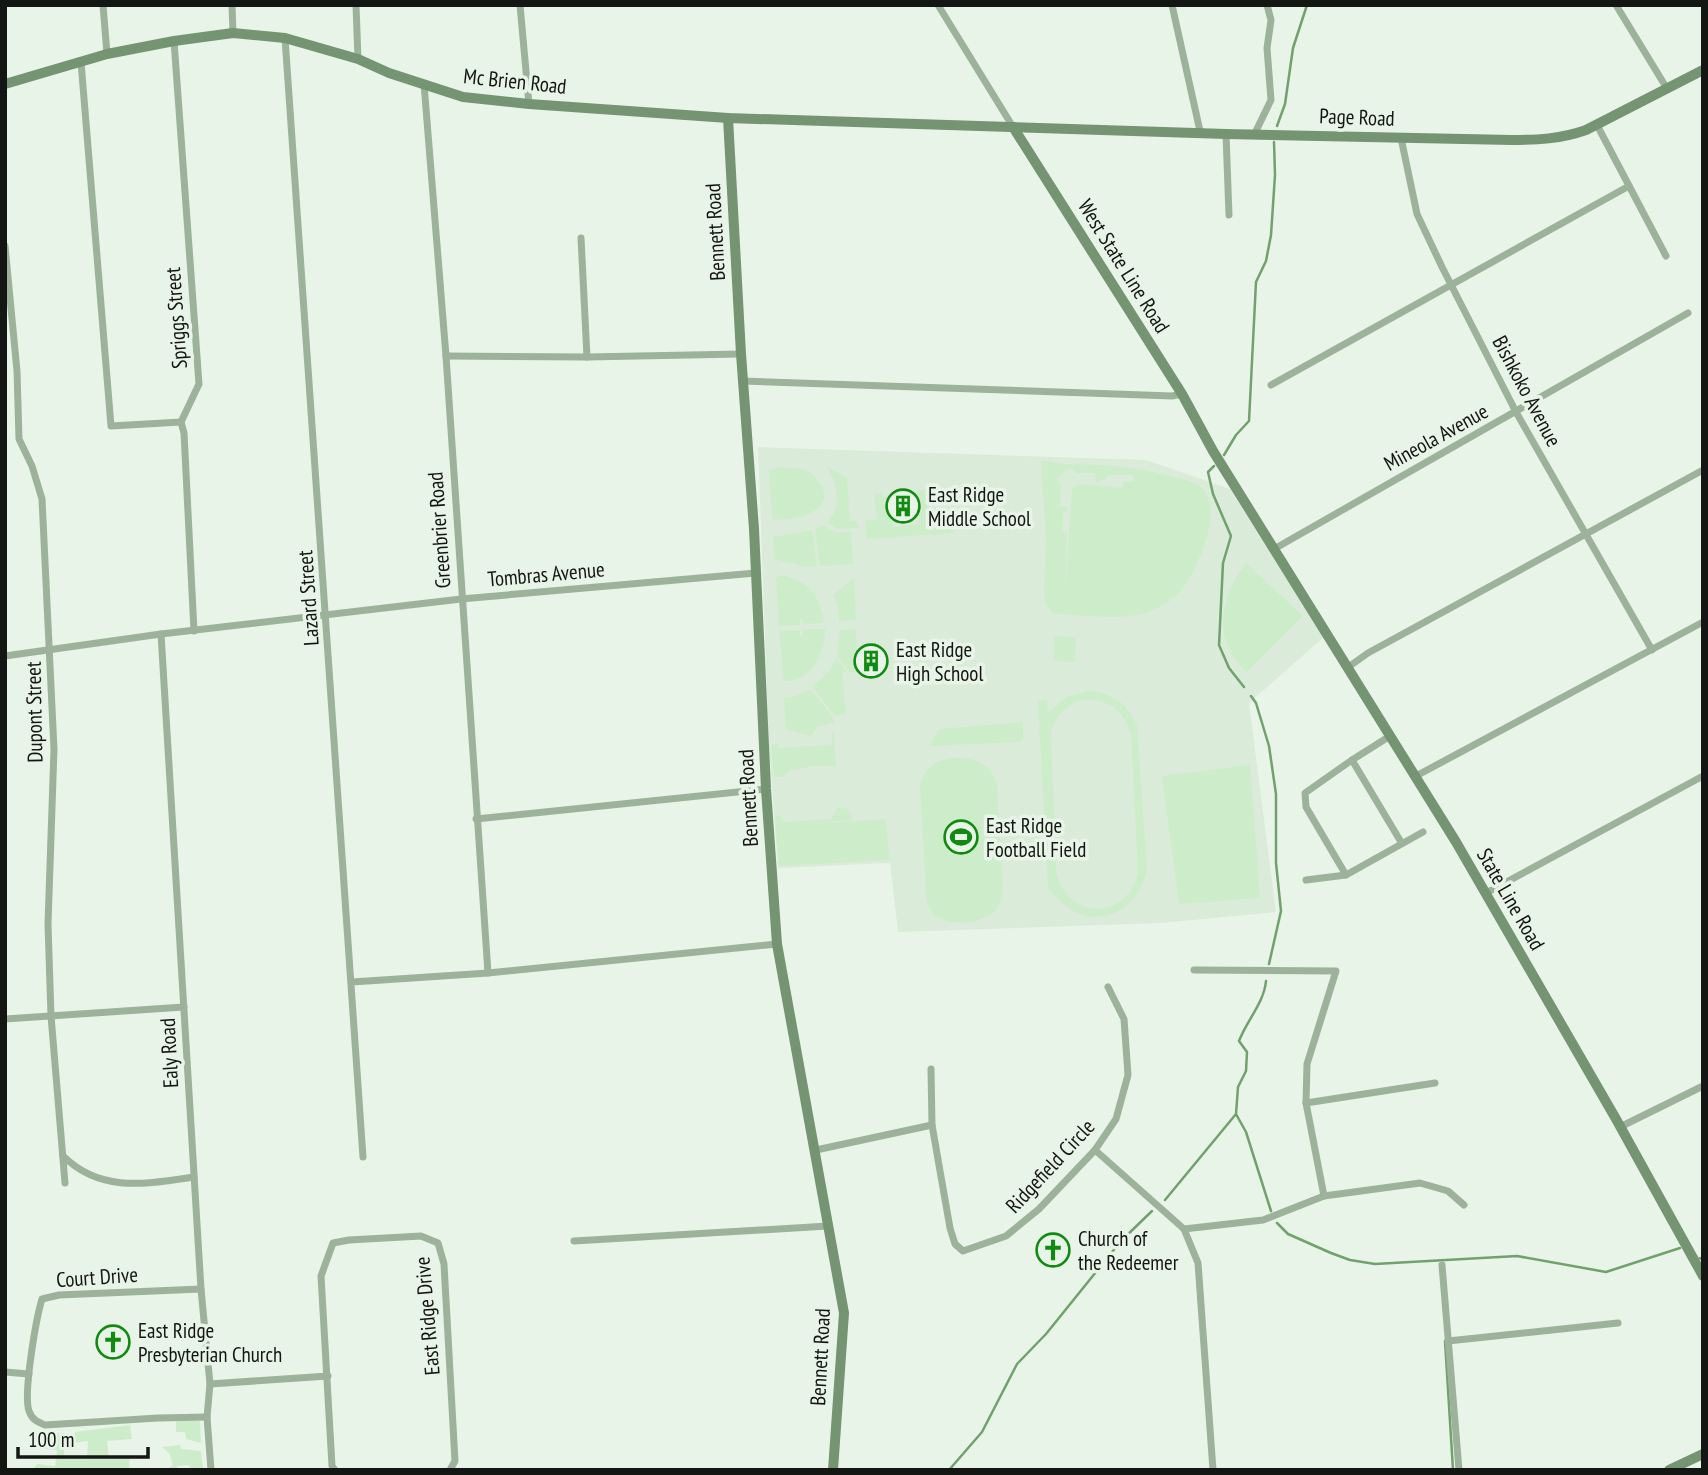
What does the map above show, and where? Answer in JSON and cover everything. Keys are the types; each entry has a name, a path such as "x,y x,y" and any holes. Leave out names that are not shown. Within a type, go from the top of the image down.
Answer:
{"street":[{"path":"103,5 107,54"},
{"path":"232,5 233,33"},
{"path":"356,5 358,59"},
{"path":"520,5 529,104"},
{"name":"West State Line Road","path":"938,5 1182,394 1213,452 1274,549"},
{"path":"1172,5 1200,131"},
{"path":"1255,133 1271,100 1267,48 1271,20 1267,5"},
{"path":"1616,5 1666,88"},
{"name":"Mc Brien Road","path":"5,84 107,54 233,33 285,37 358,59 389,73 463,97 729,118 994,126"},
{"name":"Lazard Street","path":"285,37 363,1157"},
{"name":"Spriggs Street","path":"174,41 199,384 181,422"},
{"path":"81,62 111,426 181,422 184,433 194,631"},
{"name":"Page Road","path":"994,126 1200,131 1226,134 1544,139 1568,136 1597,125 1703,70"},
{"name":"Greenbrier Road","path":"424,84 446,356 488,973"},
{"name":"Bennett Road","path":"729,118 777,944 844,1313 833,1470"},
{"path":"1597,125 1666,256"},
{"path":"1226,134 1229,215"},
{"name":"Bishkoko Avenue","path":"1401,138 1417,214 1451,284 1516,412 1652,650"},
{"path":"1271,384 1629,186"},
{"path":"582,238 587,357"},
{"name":"Dupont Street","path":"5,246 18,371 19,439 32,466 42,499 54,748 48,923 51,1016 65,1183"},
{"name":"Mineola Avenue","path":"1274,549 1688,313"},
{"path":"446,356 741,354"},
{"path":"744,382 1172,396 1182,394"},
{"path":"1347,668 1368,653 1703,470"},
{"name":"State Line Road","path":"1274,549 1486,893 1703,1276"},
{"name":"Tombras Avenue","path":"5,656 161,634 461,599 757,573"},
{"path":"1416,776 1703,622"},
{"name":"Ealy Road","path":"161,634 201,1289 210,1384 207,1418 211,1470"},
{"path":"1346,875 1306,807 1305,793 1390,736"},
{"path":"1352,760 1401,842"},
{"path":"1486,893 1703,776"},
{"path":"476,819 766,789"},
{"path":"1306,880 1346,875 1423,832"},
{"path":"352,982 488,973 777,944"},
{"path":"1194,970 1336,971 1307,1064 1306,1103 1324,1196"},
{"name":"Ridgefield Circle","path":"931,1069 932,1125 950,1228 955,1244 963,1251 1006,1236 1039,1209 1095,1150 1116,1119 1128,1075 1124,1019 1108,987"},
{"path":"5,1019 184,1007"},
{"path":"1306,1103 1435,1083"},
{"path":"1620,1127 1703,1086"},
{"path":"816,1150 932,1125"},
{"path":"1095,1150 1184,1229 1198,1263 1213,1470"},
{"path":"62,1155 79,1171 111,1183 194,1177"},
{"path":"1184,1229 1264,1220 1324,1196 1420,1183 1448,1191 1464,1205"},
{"path":"574,1241 828,1226"},
{"name":"East Ridge Drive","path":"335,1470 332,1466 321,1276 333,1243 421,1237 438,1243 444,1264 455,1461 450,1470"},
{"path":"1442,1265 1459,1470"},
{"name":"Court Drive","path":"201,1289 59,1295 42,1299 37,1315 29,1374 28,1410 34,1421 45,1426 158,1418 207,1418"},
{"path":"1448,1342 1618,1322"},
{"path":"5,1372 29,1374"},
{"path":"210,1384 328,1376"},
{"path":"1669,1470 1703,1454"}],"shaded area":[{"path":"758,447 1146,460 1230,489 1324,637 1249,703 1276,912 1161,923 898,932 890,863 778,868 769,747"}],"green space":[{"path":"1041,461 1121,467 1161,474 1197,484 1209,499 1209,527 1193,572 1176,596 1156,609 1142,614 1109,617 1052,613 1046,605 1044,593 1046,541","holes":["1071,468 1076,473 1095,473 1096,483 1102,479 1106,480 1107,475 1133,475 1135,481 1123,482 1123,488 1078,484 1072,489 1065,594 1067,533 1062,532 1063,512 1067,511 1067,506 1060,507 1061,487 1057,478"]},
{"path":"827,466 847,478 850,521 857,521 859,528 837,529 827,522 835,509 837,495"},
{"path":"777,467 802,469 813,474 824,491 824,500 820,507 791,519 772,519 769,470"},
{"path":"917,490 929,490 931,519 955,517 955,533 867,539 865,521 877,519 874,494 889,496 893,527 919,524"},
{"path":"823,525 835,532 851,532 853,564 820,566 815,529"},
{"path":"812,530 817,566 806,567 774,559 773,537"},
{"path":"1246,563 1303,616 1247,672 1228,647 1223,618 1230,589"},
{"path":"780,575 798,581 811,591 820,605 824,623 803,624 800,618 800,625 779,626 776,578"},
{"path":"854,578 856,620 839,621 833,595"},
{"path":"803,629 825,629 820,656 802,677 784,681 779,631 800,630 800,636 803,636"},
{"path":"856,629 858,672 849,672 837,657 840,630"},
{"path":"1055,636 1076,637 1075,662 1054,661"},
{"path":"836,658 847,672 842,673 846,714 834,715 812,687 830,671"},
{"path":"810,689 831,714 834,723 818,727 811,736 786,730 784,698"},
{"path":"1089,691 1112,697 1124,706 1137,726 1147,867 1139,891 1132,900 1113,914 1102,917 1072,911 1048,889 1038,701 1047,700 1048,713 1068,696","holes":["1083,700 1107,704 1120,713 1131,735 1138,873 1131,889 1121,900 1109,907 1095,908 1070,898 1061,886 1056,869 1051,732 1059,716 1067,708"]},
{"path":"1023,722 1023,739 1020,742 930,746 938,729"},
{"path":"834,732 836,766 807,766 790,770 782,777 774,777 771,746 777,743 778,748 832,745"},
{"name":"East Ridge Football Field","path":"954,758 981,763 991,771 997,785 1003,890 996,910 983,918 965,922 947,921 934,915 926,895 920,784 932,765"},
{"path":"1250,765 1260,898 1179,904 1162,776"},
{"path":"837,807 848,809 853,820 792,825 886,819 889,860 779,866 775,816 780,816 783,822 832,819"},
{"path":"176,1420 200,1421 201,1443 186,1439 185,1432 176,1432"},
{"path":"130,1425 132,1439 107,1441 109,1457 130,1456 129,1470 33,1470 37,1464 55,1466 57,1450 39,1448 46,1433 65,1433 67,1444 64,1445 64,1459 87,1459 88,1441 73,1443 75,1432"},
{"path":"180,1445 181,1449 201,1451 203,1469 190,1469 189,1465 177,1466 177,1470 165,1470 173,1465 169,1453 162,1447"}],"waterway":[{"path":"1277,126 1285,104 1293,48 1307,5"},
{"path":"1224,455 1236,435 1249,421 1256,282 1266,261 1271,235 1274,142"},
{"path":"1214,466 1208,472 1213,494 1231,536 1223,563 1219,645 1229,668 1244,687"},
{"path":"1251,696 1256,703 1269,746 1276,794 1276,863 1281,911 1269,964"},
{"path":"1165,1200 1236,1114 1238,1087 1246,1071 1247,1052 1239,1041 1259,1004 1266,981"},
{"path":"1236,1114 1246,1132 1271,1211"},
{"path":"949,1470 982,1432 1017,1364 1046,1334 1121,1241 1152,1211"},
{"path":"1277,1223 1288,1234 1331,1253 1350,1260 1375,1264 1517,1256 1606,1272 1680,1248"},
{"path":"1445,1341 1453,1470"}],"place":[{"name":"East Ridge Middle School","path":"903,506"},
{"name":"East Ridge High School","path":"871,661"},
{"name":"East Ridge Football Field","path":"961,837"},
{"name":"Church of the Redeemer","path":"1053,1250"},
{"name":"East Ridge Presbyterian Church","path":"113,1342"}]}
